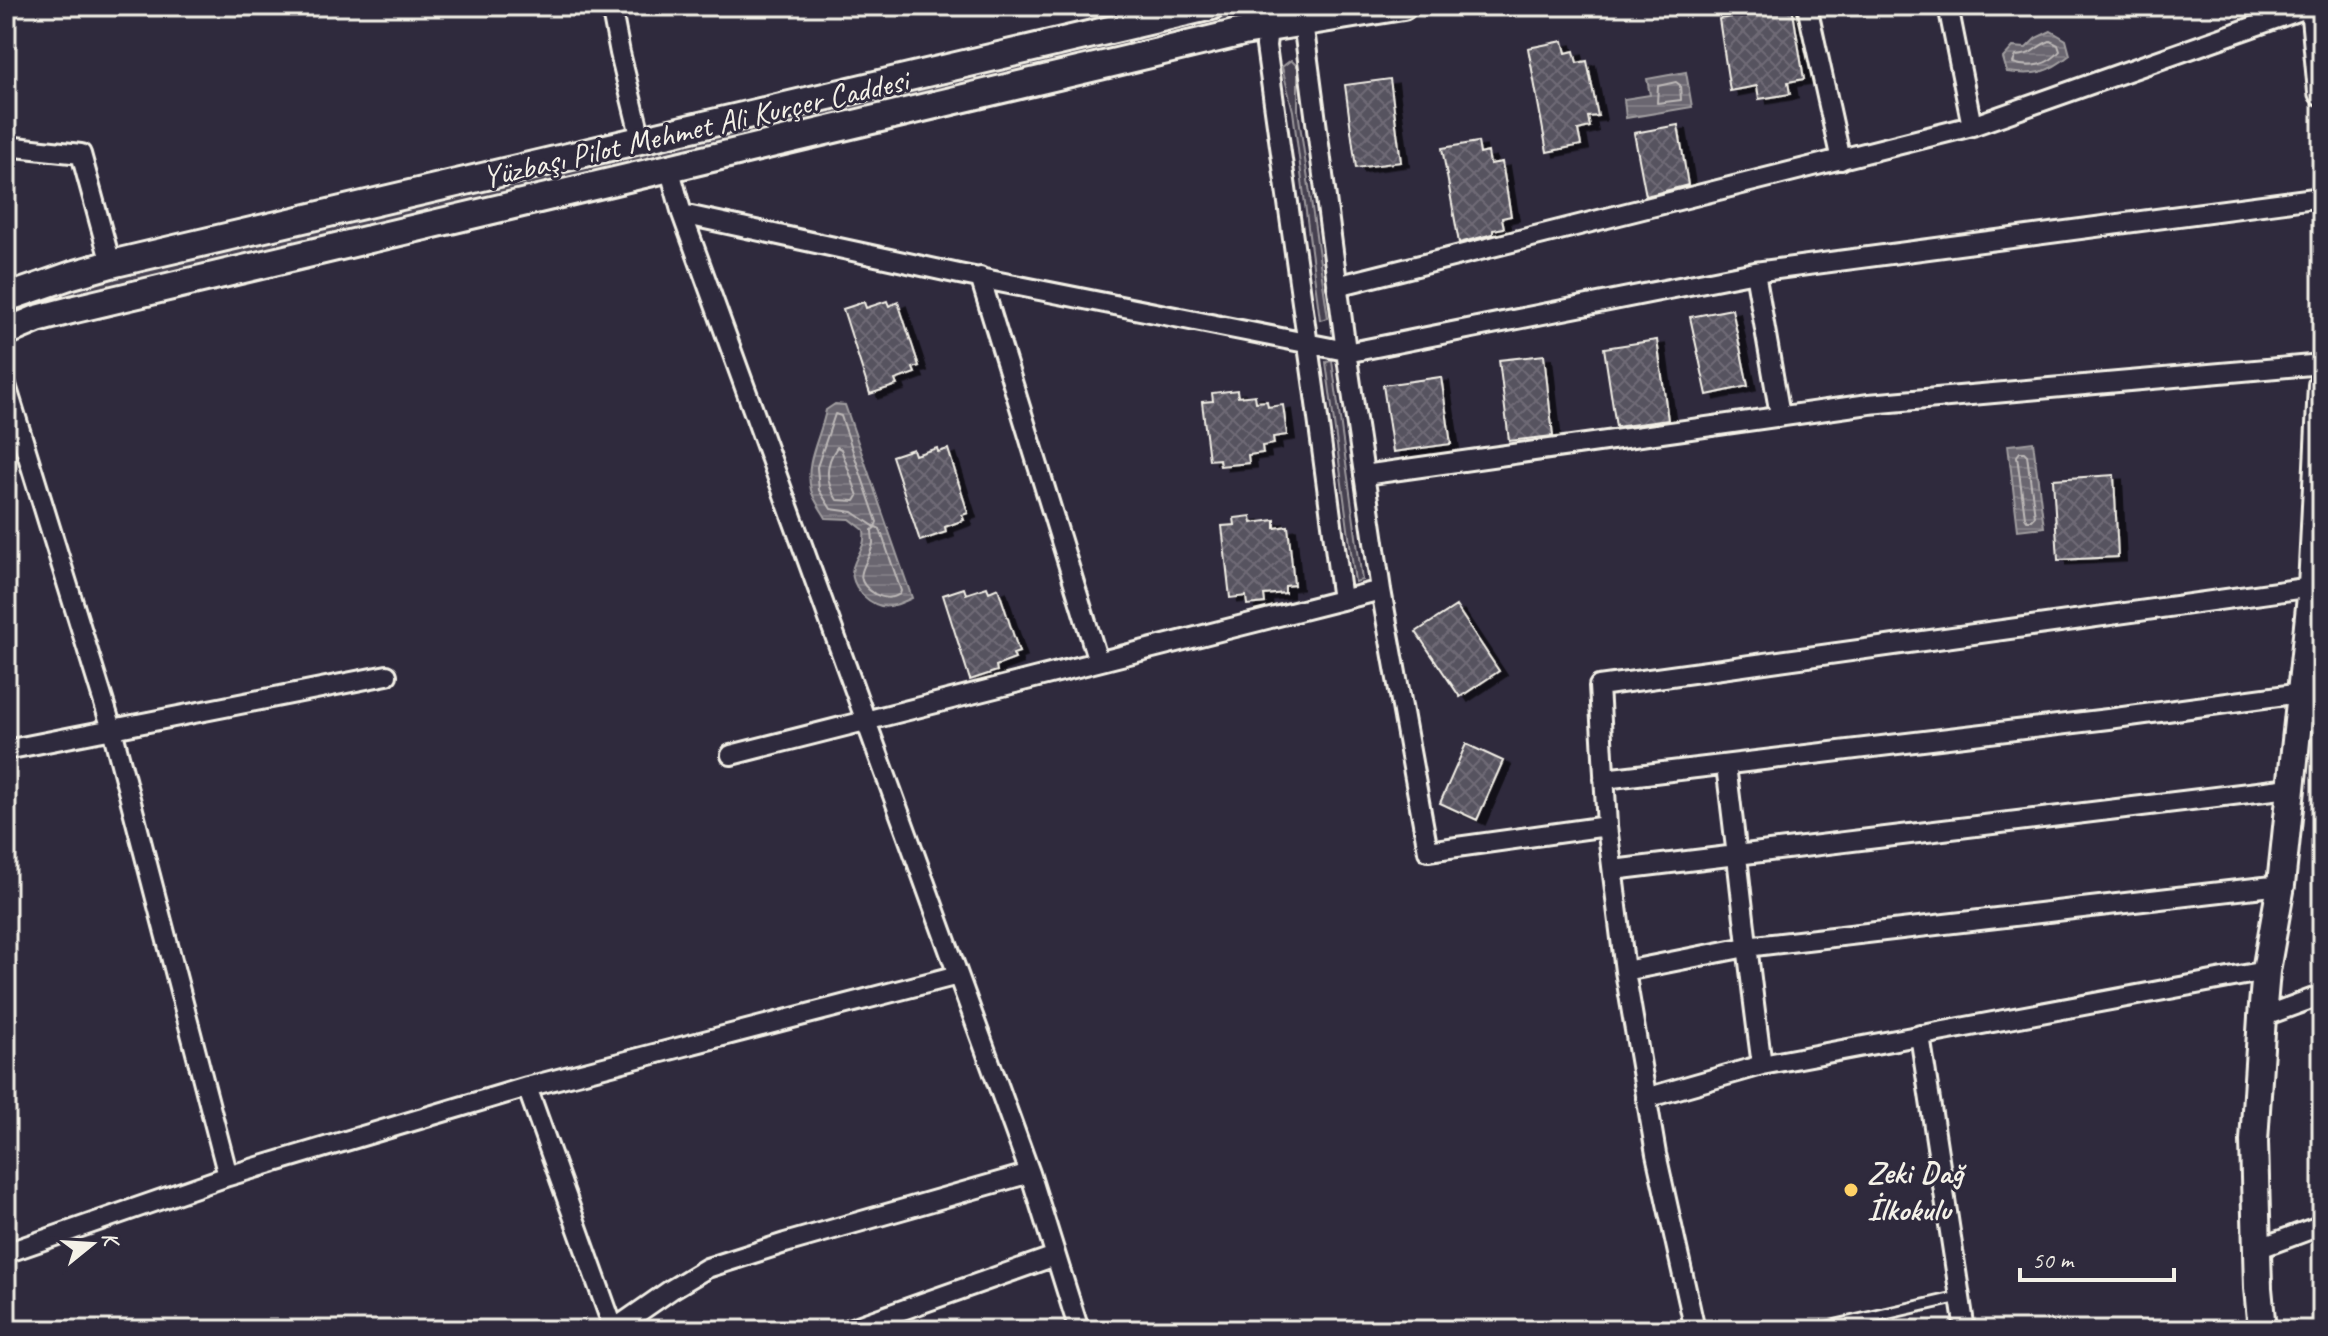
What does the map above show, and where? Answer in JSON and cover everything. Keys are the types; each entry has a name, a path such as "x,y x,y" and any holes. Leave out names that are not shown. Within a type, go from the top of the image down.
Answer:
{"main road":[{"name":"Yüzbaşı Pilot Mehmet Ali Kurçer Caddesi","path":"6,298 111,264 1212,6"},
{"name":"Yüzbaşı Pilot Mehmet Ali Kurçer Caddesi","path":"6,332 37,319 75,309 669,167 1268,17 1403,6"},
{"path":"2313,6 2319,38 2322,92"},
{"path":"2262,1330 2254,1141 2266,971 2281,885 2312,587 2322,385"}],"street":[{"path":"611,6 641,139"},
{"path":"1807,6 1841,160"},
{"path":"1948,6 1972,126"},
{"path":"1337,286 1972,126 2313,6"},
{"path":"1303,14 1337,286 1381,590 1428,851 1607,826"},
{"path":"1268,17 1266,46 1342,600"},
{"path":"6,146 81,154 111,264"},
{"path":"669,167 682,214 1030,1173 1079,1330"},
{"path":"682,214 1351,352 1755,272 2322,197"},
{"path":"1755,272 1780,415"},
{"path":"980,277 1098,661"},
{"path":"1364,475 1869,404 2322,364"},
{"path":"6,385 112,729 228,1176"},
{"path":"1695,1330 1656,1154 1625,971 1607,826 1599,686 2312,587"},
{"path":"731,755 1381,590"},
{"path":"6,750 387,675"},
{"path":"1604,779 2301,693"},
{"path":"1726,766 1762,1065"},
{"path":"1613,870 2290,788"},
{"path":"1625,971 1746,947 2281,885"},
{"path":"1646,1098 1762,1065 2266,971"},
{"path":"6,1253 228,1176 527,1087 958,975"},
{"path":"2262,1017 2322,995"},
{"path":"1920,1035 1965,1330"},
{"path":"527,1087 613,1330 707,1268 1030,1173"},
{"path":"2257,1249 2322,1225"},
{"path":"846,1330 878,1324 1055,1256"}],"lane":[{"path":"1815,1330 1959,1297"}],"shaded area":[{"path":"1250,9 1250,18 67,298 6,317 6,310 64,289"},
{"path":"1291,60 1298,67 1298,111 1328,318 1320,320 1293,111 1282,67"},
{"path":"1332,361 1362,580 1355,582 1326,362"}],"water":[{"path":"2051,31 2066,40 2070,55 2041,72 2007,72 2003,58 2013,47 2026,48 2036,38"},
{"path":"1686,72 1692,107 1626,118 1624,99 1650,95 1647,79"},
{"path":"835,404 845,405 912,598 897,604 881,606 860,591 852,573 863,545 864,530 850,519 826,518 812,493 809,480 811,460 826,410"},
{"path":"2033,442 2044,527 2018,530 2008,445"}],"building":[{"path":"1741,6 1792,6 1804,79 1788,82 1790,94 1759,99 1757,86 1730,91 1719,19 1743,15"},
{"path":"1563,41 1566,53 1574,51 1577,63 1587,61 1598,116 1588,117 1590,127 1578,130 1581,145 1547,152 1528,48"},
{"path":"1390,79 1401,162 1356,168 1345,85"},
{"path":"1678,125 1688,185 1646,196 1634,133"},
{"path":"1478,142 1480,154 1488,152 1490,164 1502,162 1511,216 1502,218 1504,228 1493,230 1493,234 1459,243 1442,148"},
{"path":"887,301 889,306 898,302 919,366 913,368 915,373 895,380 897,385 870,394 843,309 864,302 866,308"},
{"path":"1732,309 1748,386 1707,395 1690,317"},
{"path":"1657,340 1668,420 1616,427 1604,348"},
{"path":"1544,355 1553,436 1509,441 1499,360"},
{"path":"1441,377 1451,444 1393,452 1383,385"},
{"path":"1237,390 1238,397 1255,395 1256,402 1267,401 1268,407 1283,405 1287,435 1273,437 1274,444 1262,446 1263,453 1248,455 1249,463 1220,466 1219,459 1209,460 1202,402 1213,401 1212,393"},
{"path":"937,448 938,452 948,449 968,513 962,515 964,520 945,527 946,532 920,541 892,456 913,449 915,455"},
{"path":"2114,475 2118,557 2058,560 2053,479"},
{"path":"1251,516 1252,523 1275,520 1275,528 1288,526 1294,585 1285,586 1285,593 1264,595 1265,603 1247,605 1246,596 1230,598 1222,526 1235,525 1234,518"},
{"path":"987,587 989,592 998,588 1019,652 1013,654 1015,659 996,666 997,671 970,680 943,595 964,588 966,594"},
{"path":"1456,606 1499,671 1460,697 1416,632"},
{"path":"1466,744 1503,761 1477,820 1440,803"}],"place":[{"name":"Zeki Dağ İlkokulu","path":"1851,1190"}]}
